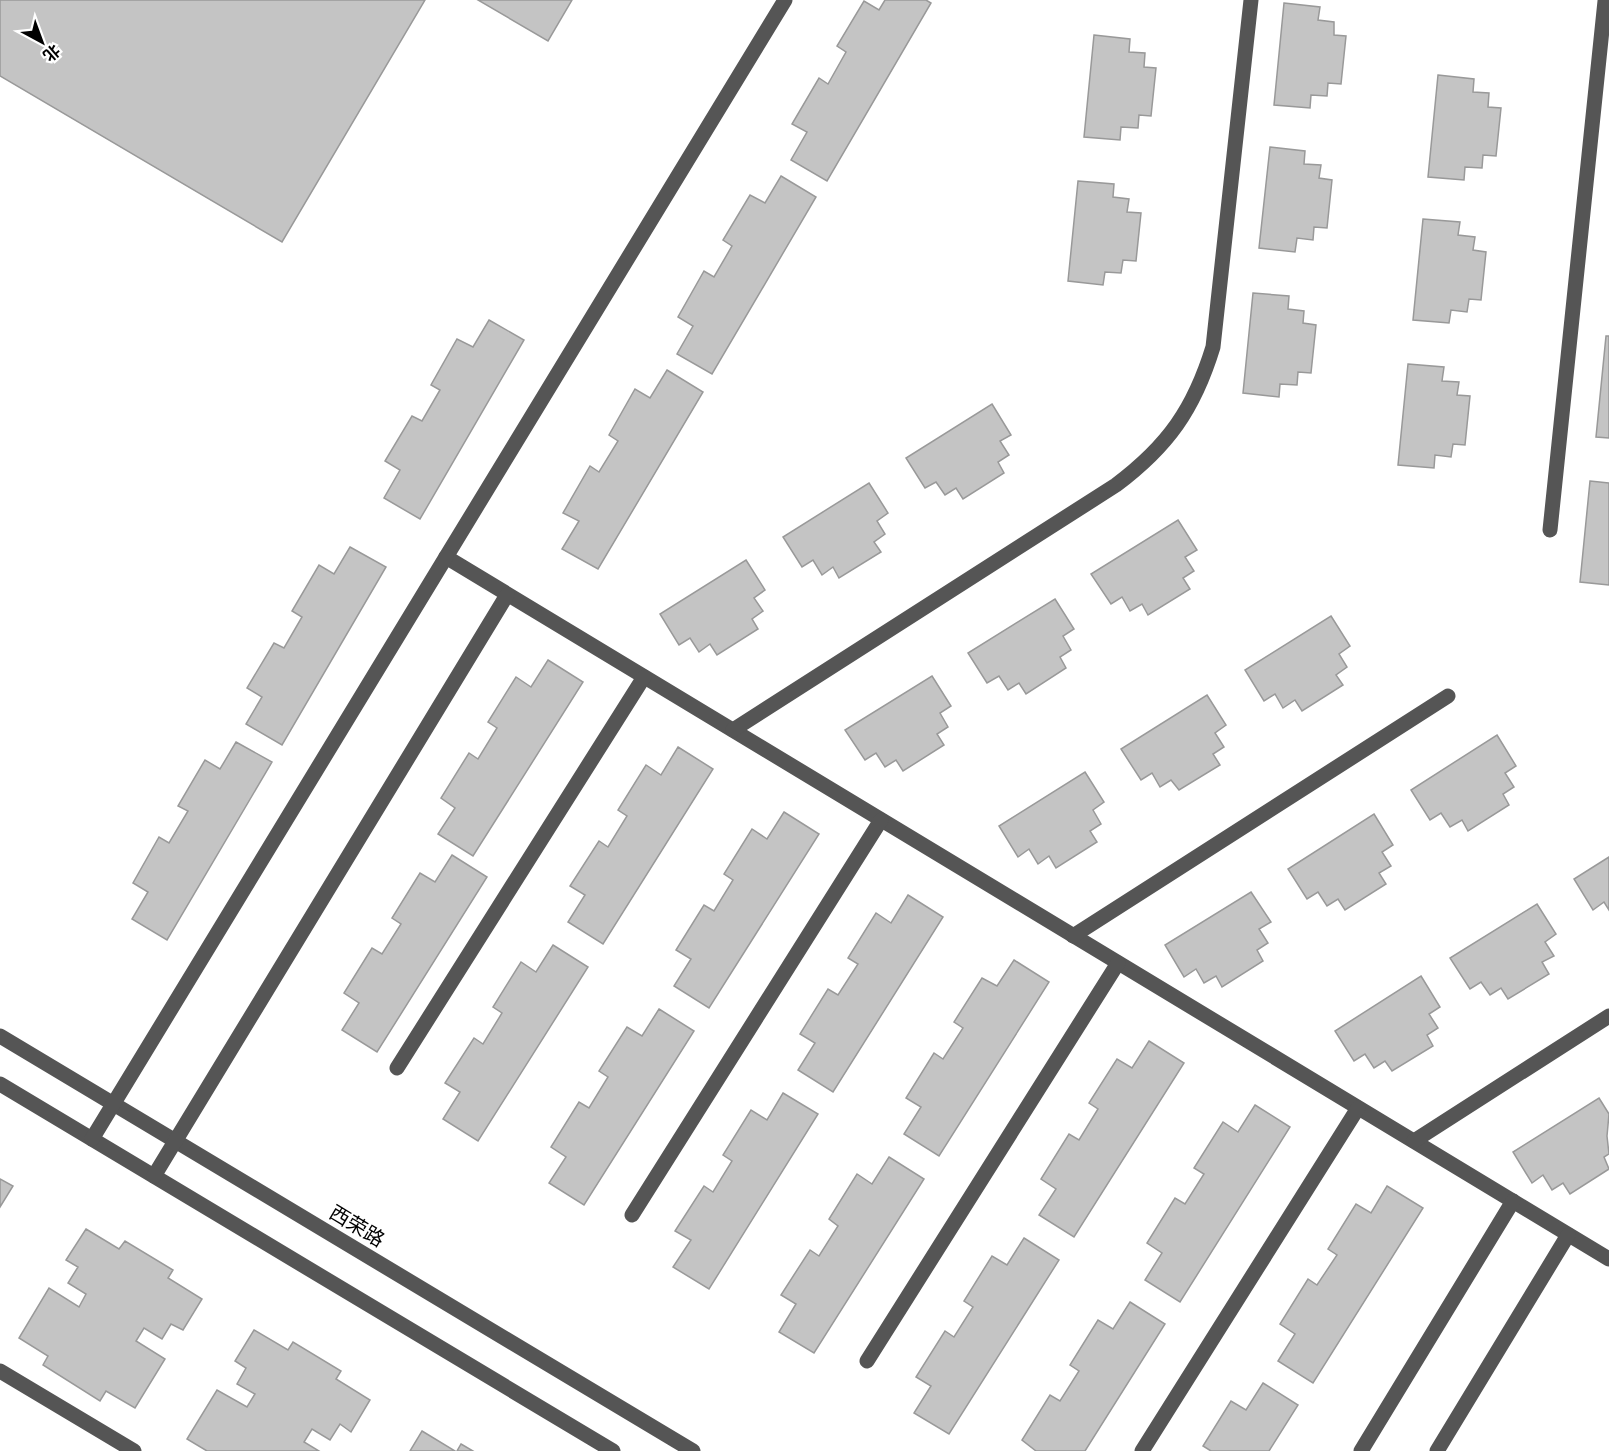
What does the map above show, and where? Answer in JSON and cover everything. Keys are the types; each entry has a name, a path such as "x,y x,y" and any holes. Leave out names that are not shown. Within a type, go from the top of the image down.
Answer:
{"street":[{"path":"92,1139 785,0"},
{"path":"733,730 1116,485 1160,448 1178,426 1193,401 1213,347 1251,0"},
{"path":"1550,530 1606,1"},
{"path":"446,557 1609,1259"},
{"path":"154,1176 507,595"},
{"path":"397,1068 644,676"},
{"path":"1074,936 1448,696"},
{"path":"632,1215 881,820"},
{"path":"867,1361 1118,963"},
{"path":"1414,1141 1609,1016"},
{"name":"西荣路","path":"0,1036 693,1451"},
{"path":"0,1084 613,1451"},
{"path":"1142,1451 1358,1108"},
{"path":"1361,1451 1513,1201"},
{"path":"1437,1451 1568,1235"},
{"path":"0,1371 134,1451"}],"building":[{"path":"0,0 425,0 282,242 0,76"},
{"path":"478,0 572,0 548,41"},
{"path":"885,0 926,0 931,3 827,181 791,160 807,132 792,124 819,78 828,84 846,52 837,46 864,1 879,10"},
{"path":"1284,3 1320,7 1318,20 1334,22 1334,35 1346,36 1341,84 1328,83 1327,96 1311,95 1310,108 1274,105"},
{"path":"1094,35 1130,39 1129,52 1145,53 1144,67 1156,68 1151,116 1139,115 1138,128 1121,127 1120,140 1084,137"},
{"path":"1438,75 1474,79 1473,92 1489,93 1488,107 1501,108 1496,156 1483,155 1482,168 1465,167 1464,180 1428,177"},
{"path":"1270,147 1305,151 1304,164 1321,165 1319,178 1332,180 1327,228 1314,227 1313,240 1297,238 1295,252 1259,248"},
{"path":"781,176 816,197 712,374 677,354 693,326 678,317 704,271 714,277 732,246 723,240 750,195 765,203"},
{"path":"1078,181 1114,184 1113,197 1129,199 1127,212 1141,213 1136,261 1123,260 1121,273 1105,272 1103,285 1068,281"},
{"path":"1423,219 1460,222 1458,235 1475,237 1473,250 1486,252 1481,300 1469,299 1467,312 1451,310 1449,323 1413,320"},
{"path":"1253,293 1289,296 1288,309 1304,311 1303,323 1316,325 1311,373 1298,372 1297,385 1280,384 1279,397 1243,393"},
{"path":"489,320 524,340 420,519 384,498 400,470 385,461 412,416 422,421 440,390 431,385 457,339 473,347"},
{"path":"1606,336 1609,336 1609,438 1596,437"},
{"path":"1408,364 1444,367 1442,381 1459,382 1457,395 1470,396 1465,445 1453,444 1451,457 1435,455 1434,468 1398,465"},
{"path":"667,370 703,392 598,569 562,549 579,521 563,513 590,466 599,472 618,441 609,435 635,389 650,398"},
{"path":"992,404 1011,435 1000,441 1009,455 998,462 1004,473 963,499 956,488 945,495 936,482 925,488 906,458"},
{"path":"1590,481 1609,483 1609,585 1580,582"},
{"path":"869,483 888,513 877,521 885,534 874,542 881,552 839,578 833,567 822,575 813,560 802,567 783,537"},
{"path":"1178,520 1197,550 1185,557 1194,571 1183,578 1190,589 1148,615 1142,604 1130,611 1122,597 1111,604 1091,574"},
{"path":"350,547 386,567 282,745 246,724 262,697 247,688 274,643 284,648 302,617 292,611 319,565 334,574"},
{"path":"746,560 765,590 754,598 763,611 752,619 758,629 717,655 710,644 699,652 690,638 679,645 660,614"},
{"path":"1055,599 1074,629 1063,636 1071,650 1060,657 1066,668 1026,694 1019,683 1008,690 999,676 987,683 968,653"},
{"path":"1331,616 1350,646 1339,654 1347,667 1336,675 1343,685 1302,711 1295,700 1283,708 1275,694 1264,701 1245,670"},
{"path":"548,660 583,682 473,856 438,834 455,808 441,798 469,753 478,759 497,728 488,722 516,677 531,687"},
{"path":"932,676 951,706 940,713 948,727 937,734 944,745 903,771 896,760 885,767 876,753 865,760 845,730"},
{"path":"1207,695 1226,725 1215,733 1224,747 1213,754 1220,765 1179,790 1171,780 1160,787 1152,773 1141,780 1121,749"},
{"path":"1497,735 1516,766 1505,773 1514,787 1503,794 1509,805 1468,831 1462,820 1450,827 1441,813 1430,820 1411,790"},
{"path":"236,742 272,762 167,940 132,919 148,892 133,883 159,837 169,843 188,811 178,806 205,760 220,769"},
{"path":"678,747 713,769 603,944 568,922 585,895 570,886 599,841 608,847 627,816 618,810 646,765 661,775"},
{"path":"1085,772 1104,802 1093,810 1101,824 1090,831 1097,842 1056,868 1049,856 1038,864 1029,849 1018,857 999,826"},
{"path":"784,812 819,834 709,1008 674,986 691,959 676,950 704,905 714,911 733,880 724,874 752,829 767,839"},
{"path":"1374,814 1393,845 1382,852 1391,866 1379,873 1386,884 1345,910 1338,899 1327,906 1318,892 1307,899 1288,869"},
{"path":"452,855 487,877 377,1052 342,1030 359,1003 344,993 372,948 382,954 401,924 392,918 420,873 435,882"},
{"path":"1609,857 1609,910 1604,902 1593,910 1574,879"},
{"path":"1251,892 1271,922 1259,929 1268,943 1257,950 1263,961 1222,987 1216,976 1204,983 1196,969 1184,977 1165,945"},
{"path":"908,895 943,917 833,1092 798,1070 815,1043 800,1034 828,989 838,995 858,964 848,958 876,913 891,923"},
{"path":"1537,904 1556,934 1545,942 1554,956 1542,962 1549,974 1508,999 1501,988 1490,995 1481,982 1470,989 1450,958"},
{"path":"553,945 588,967 478,1141 443,1119 460,1092 445,1083 474,1038 483,1044 502,1013 493,1007 521,962 536,972"},
{"path":"1014,960 1049,982 939,1156 904,1134 921,1107 906,1098 934,1053 943,1059 963,1028 954,1022 982,978 997,986"},
{"path":"1421,976 1440,1007 1429,1014 1438,1028 1427,1035 1433,1046 1392,1071 1385,1061 1374,1068 1365,1054 1354,1061 1335,1031"},
{"path":"659,1009 694,1031 584,1205 549,1183 566,1157 551,1147 579,1102 589,1108 608,1077 599,1071 627,1027 642,1036"},
{"path":"1149,1041 1184,1063 1074,1237 1039,1215 1056,1189 1041,1179 1069,1134 1079,1140 1098,1109 1089,1103 1117,1059 1132,1068"},
{"path":"783,1093 818,1114 709,1289 673,1267 691,1240 675,1231 704,1186 713,1192 732,1161 723,1155 751,1110 767,1120"},
{"path":"1599,1098 1609,1114 1607,1136 1609,1154 1604,1157 1609,1169 1570,1194 1563,1183 1552,1190 1543,1175 1532,1183 1513,1152"},
{"path":"1255,1105 1290,1127 1180,1302 1145,1280 1162,1253 1147,1243 1175,1198 1185,1204 1204,1174 1194,1168 1223,1122 1238,1132"},
{"path":"889,1157 924,1179 814,1353 779,1332 796,1304 781,1295 810,1250 819,1256 838,1226 829,1219 857,1174 872,1184"},
{"path":"0,1179 13,1186 0,1207"},
{"path":"1387,1186 1423,1208 1313,1383 1278,1361 1295,1334 1280,1324 1308,1279 1317,1285 1337,1255 1328,1249 1356,1204 1371,1213"},
{"path":"86,1229 119,1249 125,1241 173,1270 168,1278 202,1299 183,1330 171,1324 162,1339 144,1328 136,1341 165,1359 135,1408 106,1391 100,1401 43,1365 48,1356 19,1338 49,1288 79,1307 86,1294 68,1283 78,1267 66,1260"},
{"path":"1024,1238 1059,1260 949,1434 914,1413 931,1386 916,1377 945,1331 954,1337 973,1307 964,1301 992,1256 1007,1265"},
{"path":"1130,1302 1165,1324 1085,1451 1036,1451 1022,1440 1050,1395 1060,1401 1079,1371 1070,1365 1098,1320 1113,1329"},
{"path":"254,1330 288,1350 293,1342 341,1371 336,1379 370,1400 351,1432 340,1424 330,1440 312,1429 304,1442 319,1451 207,1451 187,1439 217,1390 247,1407 255,1394 237,1384 246,1368 235,1361"},
{"path":"1263,1383 1298,1405 1269,1451 1211,1451 1203,1446 1231,1401 1246,1410"},
{"path":"422,1431 455,1451 410,1451"},
{"path":"461,1444 473,1451 457,1451"}]}
